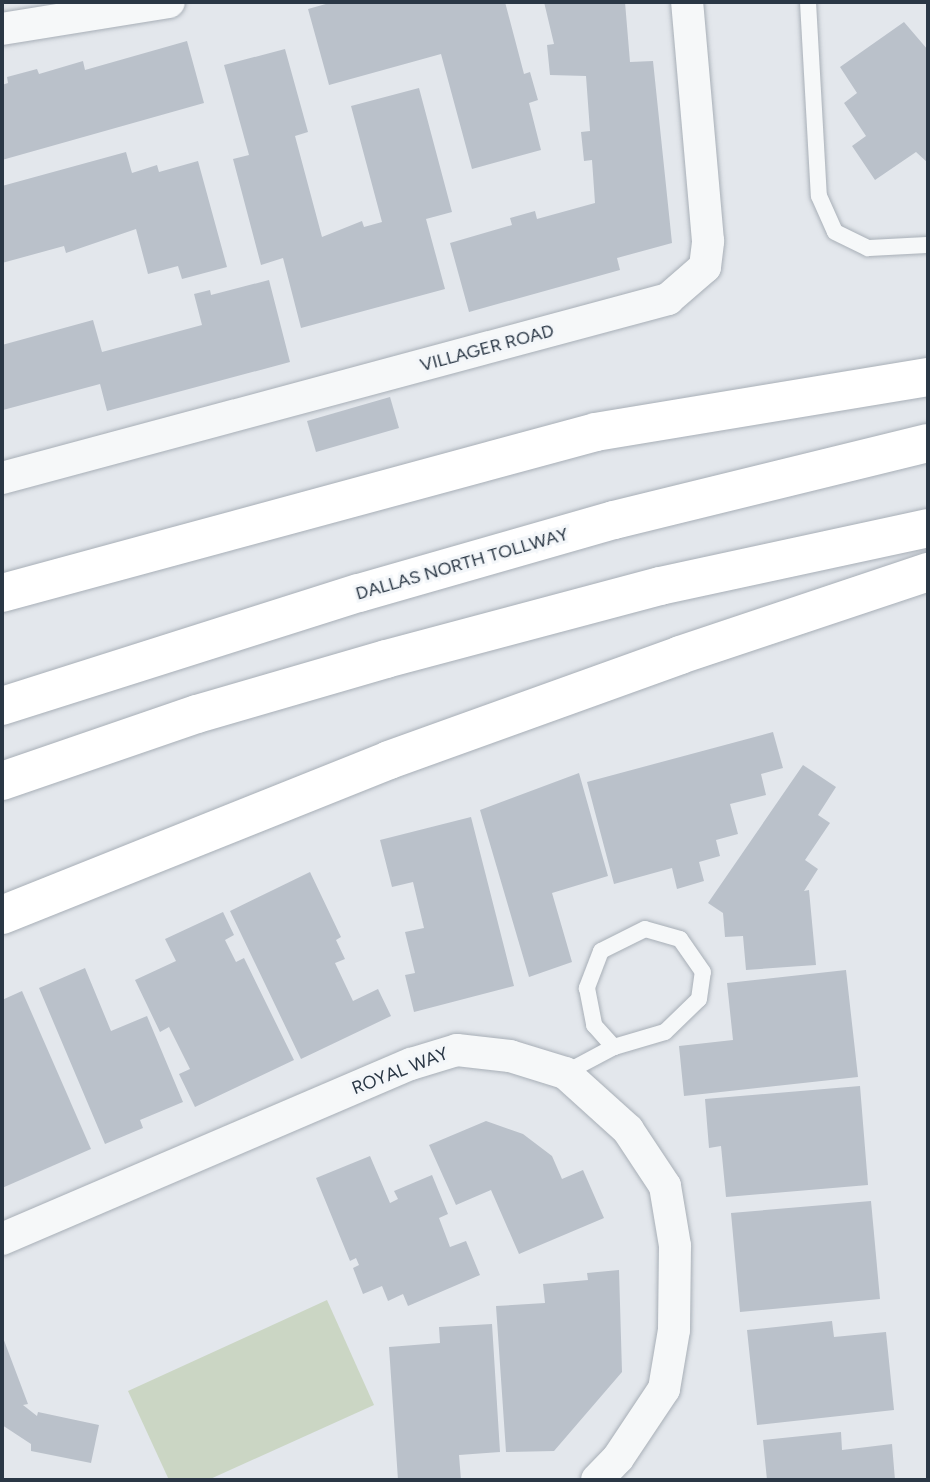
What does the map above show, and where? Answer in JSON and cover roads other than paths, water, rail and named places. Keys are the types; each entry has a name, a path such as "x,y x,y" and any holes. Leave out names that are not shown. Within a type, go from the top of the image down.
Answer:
{"highway":[{"path":"2,593 596,432 928,377"},
{"name":"DALLAS NORTH TOLLWAY","path":"2,706 359,593 614,520 928,443"},
{"path":"2,781 197,714 386,659 660,586 928,528"},
{"path":"2,915 389,760 680,655 928,572"}],"street":[{"path":"2,29 169,2"},
{"name":"VILLAGER ROAD","path":"2,478 668,299 705,267 708,241 687,2"},
{"name":"ROYAL WAY","path":"2,1239 411,1064 457,1050 510,1056 565,1073 628,1130 665,1186 675,1246 674,1330 664,1389 618,1458 597,1480"}],"lane":[{"path":"808,2 820,196 835,232 868,248 928,244"},
{"path":"565,1073 614,1047 665,1032 699,999 703,972 680,939 645,929 601,951 587,988 594,1025 614,1047"}]}
